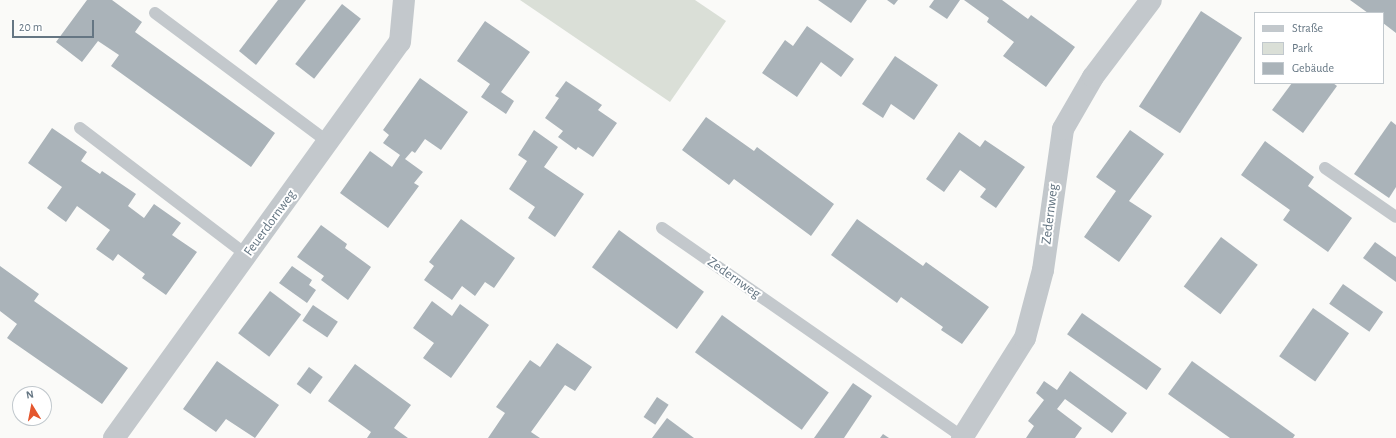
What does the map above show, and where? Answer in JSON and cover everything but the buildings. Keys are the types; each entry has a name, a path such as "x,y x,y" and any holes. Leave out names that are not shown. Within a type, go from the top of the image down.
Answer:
{"street":[{"name":"Feuerdornweg","path":"114,438 400,42 404,0"},
{"name":"Zedernweg","path":"962,437 1025,338 1043,270 1063,129 1093,77 1151,0"}],"lane":[{"path":"155,13 328,142"},
{"path":"80,128 247,255"},
{"path":"1325,168 1396,217"},
{"name":"Zedernweg","path":"662,228 962,437"}],"green space":[{"path":"520,0 695,0 726,21 670,102"}]}
